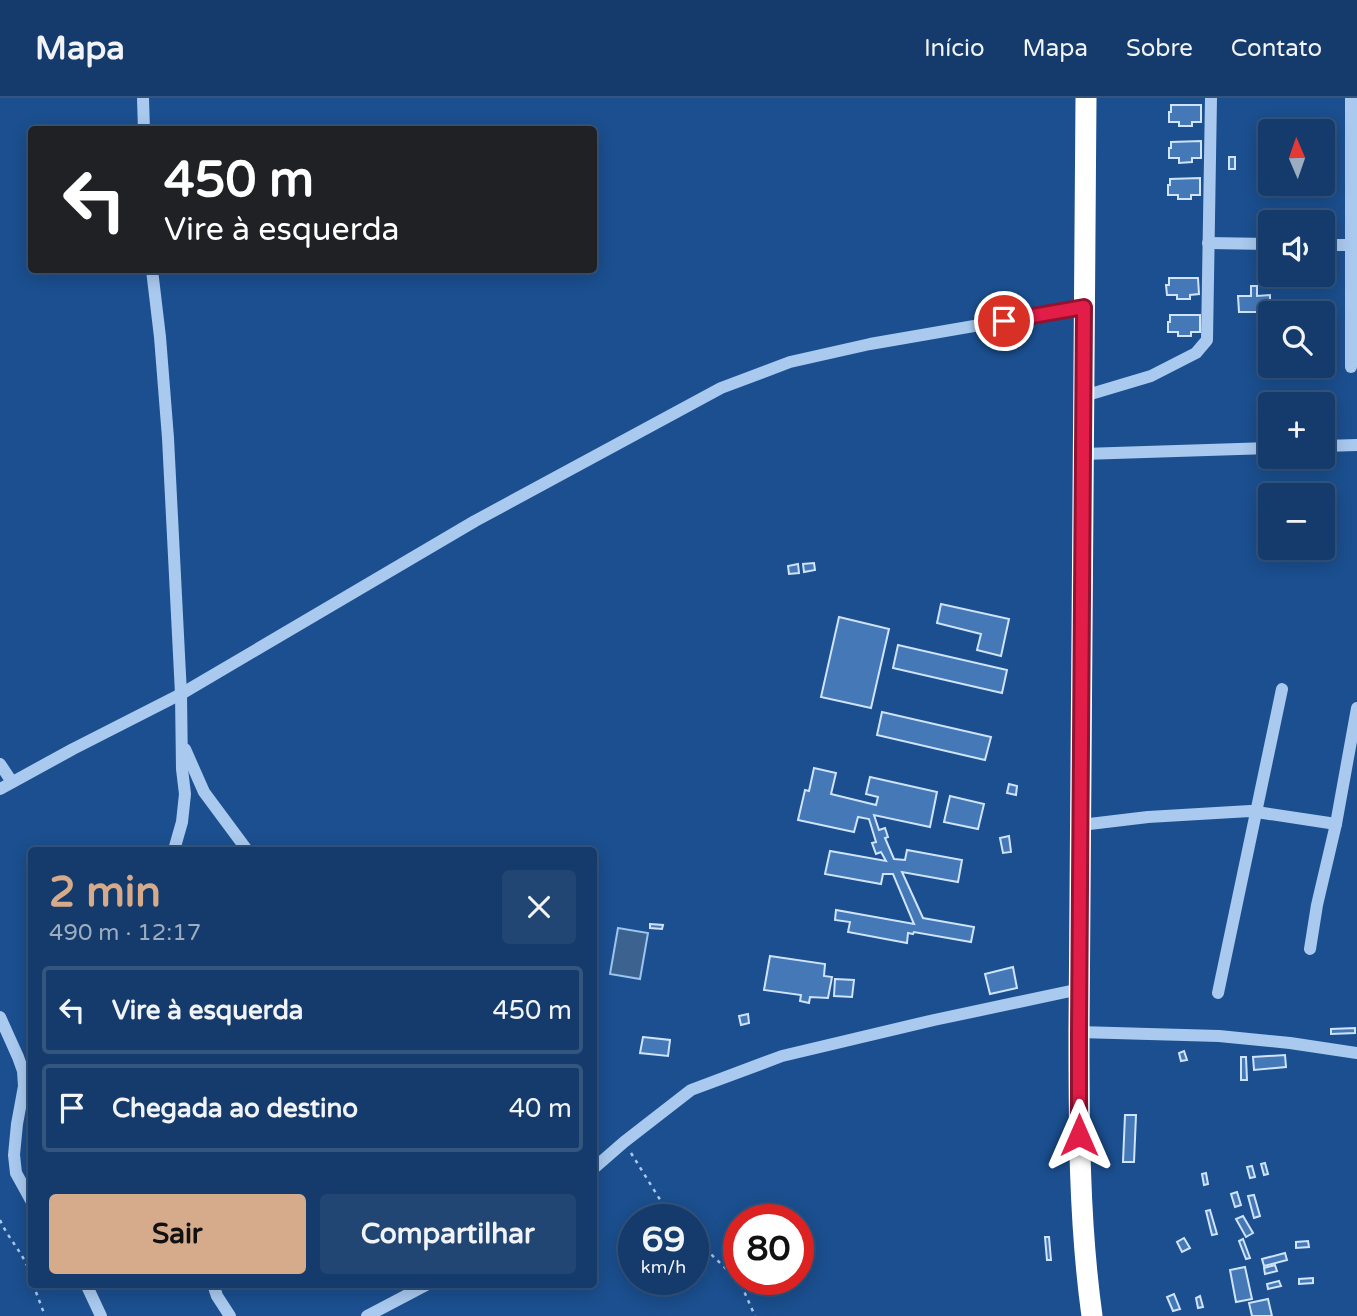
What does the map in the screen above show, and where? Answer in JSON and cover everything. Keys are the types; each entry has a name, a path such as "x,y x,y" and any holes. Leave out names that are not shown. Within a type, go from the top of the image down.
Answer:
{"highway":[{"path":"1086,98 1079,1032 1080,1161 1087,1275 1093,1316"}],"street":[{"path":"143,98 144,126"},
{"path":"1084,396 1151,376 1196,354 1207,340 1211,98"},
{"path":"1351,98 1351,367"},
{"path":"1208,243 1258,244"},
{"path":"1335,245 1351,246"},
{"path":"152,273 167,438 185,794 182,822 175,847"},
{"path":"0,789 73,748 181,694 475,521 721,388 790,362 870,344 1084,307"},
{"path":"1335,446 1357,445"},
{"path":"1083,454 1258,448"},
{"path":"1218,993 1282,689"},
{"path":"1310,949 1357,708"},
{"path":"182,742 204,792 245,847"},
{"path":"0,764 12,782"},
{"path":"1081,825 1148,817 1257,812 1336,824"},
{"path":"597,1166 691,1090 782,1056 1080,989"},
{"path":"0,1017 23,1071 24,1086 14,1155 16,1174 28,1195"},
{"path":"1079,1032 1219,1037 1290,1043 1357,1053"},
{"path":"88,1288 101,1316"},
{"path":"215,1288 230,1316"},
{"path":"367,1316 420,1288"}],"path":[{"path":"624,1142 663,1204"},
{"path":"0,1220 28,1268"},
{"path":"709,1252 740,1282 755,1316"},
{"path":"34,1288 45,1316"}],"water":[{"path":"618,928 648,933 640,979 610,974"}],"building":[{"path":"1171,105 1201,105 1201,122 1192,122 1192,126 1179,126 1179,122 1169,122"},
{"path":"1201,141 1201,158 1179,163 1179,158 1169,158 1171,142"},
{"path":"1229,157 1235,157 1235,169 1229,169"},
{"path":"1200,178 1200,195 1191,195 1191,199 1178,199 1178,195 1168,195 1170,179"},
{"path":"1169,278 1198,278 1199,294 1190,295 1190,299 1177,299 1177,295 1167,295 1166,285 1169,285"},
{"path":"1251,286 1257,286 1257,296 1270,295 1270,301 1258,301 1258,312 1239,312 1238,296 1251,296"},
{"path":"1170,315 1200,315 1200,332 1191,332 1191,336 1178,336 1178,332 1168,332"},
{"path":"814,563 815,570 804,572 803,564"},
{"path":"798,564 799,573 789,574 788,566"},
{"path":"941,604 1009,619 1001,656 977,650 981,634 937,623"},
{"path":"839,617 889,629 871,708 821,697"},
{"path":"898,645 1007,670 1002,693 893,668"},
{"path":"882,712 991,737 985,760 877,735"},
{"path":"814,768 836,773 831,794 876,805 878,797 866,794 870,777 937,792 930,827 874,815 879,830 885,828 888,837 885,838 894,859 905,860 907,850 962,860 958,882 902,872 923,918 974,927 971,942 914,932 908,933 907,943 848,932 850,922 835,920 836,910 914,924 893,874 883,874 881,884 825,874 830,851 886,861 881,852 876,854 872,843 876,842 869,819 858,817 854,832 798,820 805,790 809,791"},
{"path":"1009,784 1017,786 1016,795 1007,793"},
{"path":"950,796 984,804 978,829 944,822"},
{"path":"1009,836 1011,852 1003,853 1000,838"},
{"path":"650,924 663,925 662,929 650,928"},
{"path":"770,956 825,964 824,976 832,977 828,998 810,997 809,1003 800,1001 801,995 764,990"},
{"path":"1013,967 1017,988 990,994 985,974"},
{"path":"835,979 854,980 852,997 834,996"},
{"path":"748,1014 749,1023 741,1025 739,1016"},
{"path":"1355,1028 1355,1033 1331,1034 1331,1029"},
{"path":"643,1037 670,1040 668,1056 640,1053"},
{"path":"1184,1051 1187,1060 1181,1061 1179,1053"},
{"path":"1285,1055 1286,1067 1254,1070 1253,1057"},
{"path":"1241,1057 1246,1057 1247,1080 1241,1080"},
{"path":"1125,1115 1136,1115 1134,1162 1123,1162"},
{"path":"1265,1163 1268,1174 1264,1175 1261,1164"},
{"path":"1252,1166 1255,1177 1250,1178 1247,1167"},
{"path":"1206,1173 1208,1184 1204,1185 1202,1174"},
{"path":"1237,1192 1241,1205 1235,1207 1231,1194"},
{"path":"1254,1195 1260,1216 1254,1218 1248,1196"},
{"path":"1210,1210 1217,1234 1212,1235 1206,1211"},
{"path":"1243,1216 1253,1233 1246,1237 1236,1219"},
{"path":"1045,1237 1049,1237 1051,1260 1047,1260"},
{"path":"1184,1238 1190,1248 1182,1252 1177,1242"},
{"path":"1243,1239 1250,1258 1246,1259 1239,1241"},
{"path":"1308,1241 1309,1247 1296,1248 1296,1242"},
{"path":"1285,1253 1287,1260 1264,1266 1262,1259"},
{"path":"1275,1265 1277,1271 1265,1274 1264,1268"},
{"path":"1245,1267 1252,1299 1236,1302 1230,1270"},
{"path":"1313,1278 1313,1283 1299,1284 1299,1279"},
{"path":"1279,1281 1281,1286 1268,1289 1267,1284"},
{"path":"1174,1294 1180,1309 1173,1311 1167,1297"},
{"path":"1200,1296 1203,1307 1198,1308 1196,1298"},
{"path":"1268,1299 1272,1316 1252,1316 1249,1303"}],"route":[{"path":"1004,321 1084,307 1079,1135"}]}
